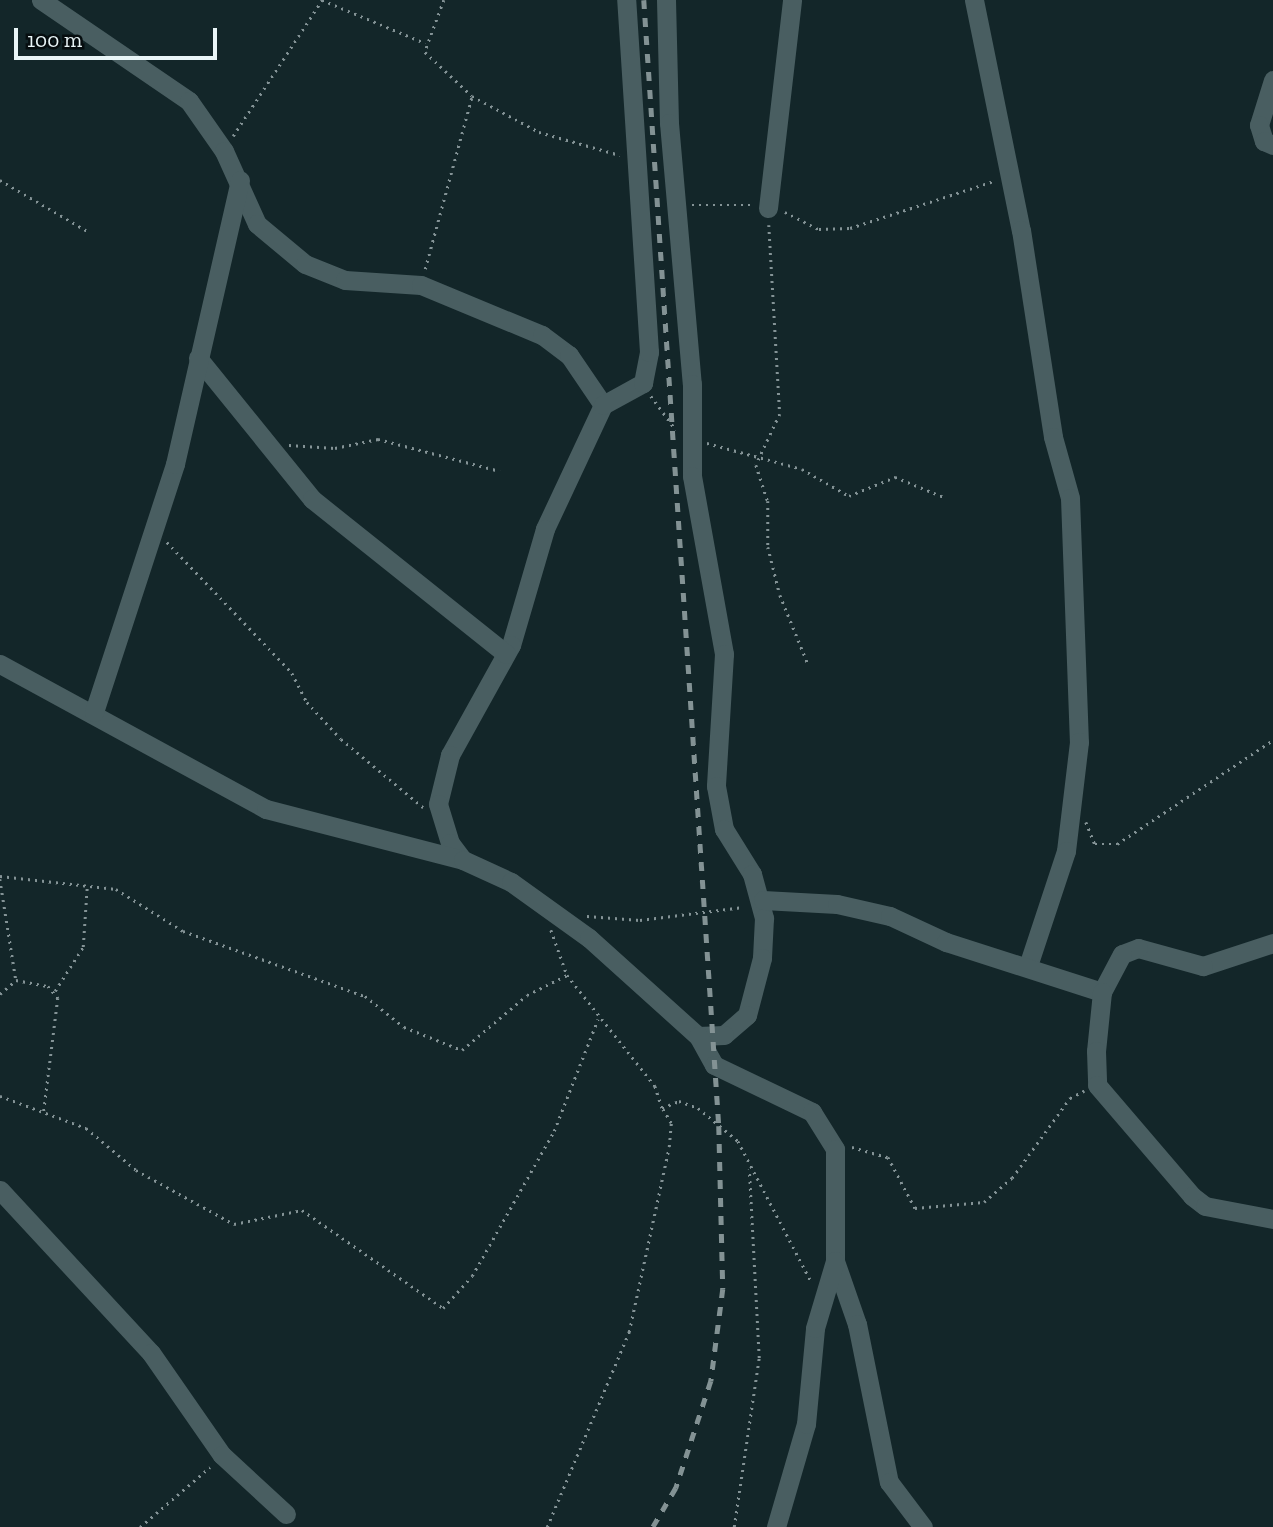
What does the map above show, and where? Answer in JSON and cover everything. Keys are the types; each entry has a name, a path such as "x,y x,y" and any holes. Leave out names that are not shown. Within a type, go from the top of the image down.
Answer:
{"street":[{"path":"41,0 189,102 224,151 240,180 257,224 319,273 421,285 557,342 603,405"},
{"path":"463,860 444,830 438,804 450,755 506,654 545,529 603,405 643,383 649,352 626,0"},
{"path":"666,0 675,200 700,546 724,654 716,752 719,811 763,900 762,958 747,1015 724,1035 698,1036"},
{"path":"768,208 792,0"},
{"path":"974,0 1005,177 1070,498 1080,687 1066,851 1028,966"},
{"path":"1273,80 1259,125 1264,141 1273,145"},
{"path":"93,712 160,516 240,180"},
{"path":"198,358 265,447 360,543 506,654"},
{"path":"0,664 93,712 267,809 463,860 544,903 698,1036 714,1065 812,1112 835,1149 830,1226 835,1261 856,1324 889,1482 923,1527"},
{"path":"763,900 837,904 890,916 946,942 1028,966 1102,992"},
{"path":"1273,943 1203,966 1138,948 1122,954 1102,992 1097,1085 1192,1196 1205,1206 1273,1219"},
{"path":"0,1190 151,1353 222,1455 286,1514"},
{"path":"776,1527 806,1424 819,1305 835,1261"}],"path":[{"path":"224,151 322,0 425,44"},
{"path":"443,0 425,44 425,52 472,96 539,132 637,160"},
{"path":"421,285 472,96"},
{"path":"675,200 704,208 768,208 819,229 850,228 1005,177"},
{"path":"0,180 89,232"},
{"path":"768,208 780,414 758,459 768,501 768,547 808,664"},
{"path":"643,383 691,440 802,469 849,496 895,477 946,498"},
{"path":"265,447 335,448 378,439 500,471"},
{"path":"160,516 168,545 292,673 307,702 444,830"},
{"path":"1083,814 1095,844 1117,844 1273,740"},
{"path":"16,980 0,878 116,889 223,949 267,957 365,996 404,1027 462,1050 527,995 567,975"},
{"path":"44,1111 58,1008 55,991 83,947 87,887"},
{"path":"576,913 640,920 721,913 763,900"},
{"path":"544,903 567,975 655,1086 662,1108 671,1123 669,1147 629,1332 547,1527"},
{"path":"16,980 55,991"},
{"path":"0,994 16,980"},
{"path":"0,1096 86,1128 136,1170 234,1224 302,1210 443,1308 472,1276 548,1142 598,1019"},
{"path":"835,1149 869,1148 888,1157 915,1208 984,1202 1012,1178 1070,1098 1097,1085"},
{"path":"662,1108 679,1101 698,1108 737,1141 819,1305"},
{"path":"734,1527 759,1359 749,1165"},
{"path":"140,1527 222,1455"}],"railway":[{"path":"644,0 719,1126 723,1289 711,1381 676,1488 653,1527"}]}
